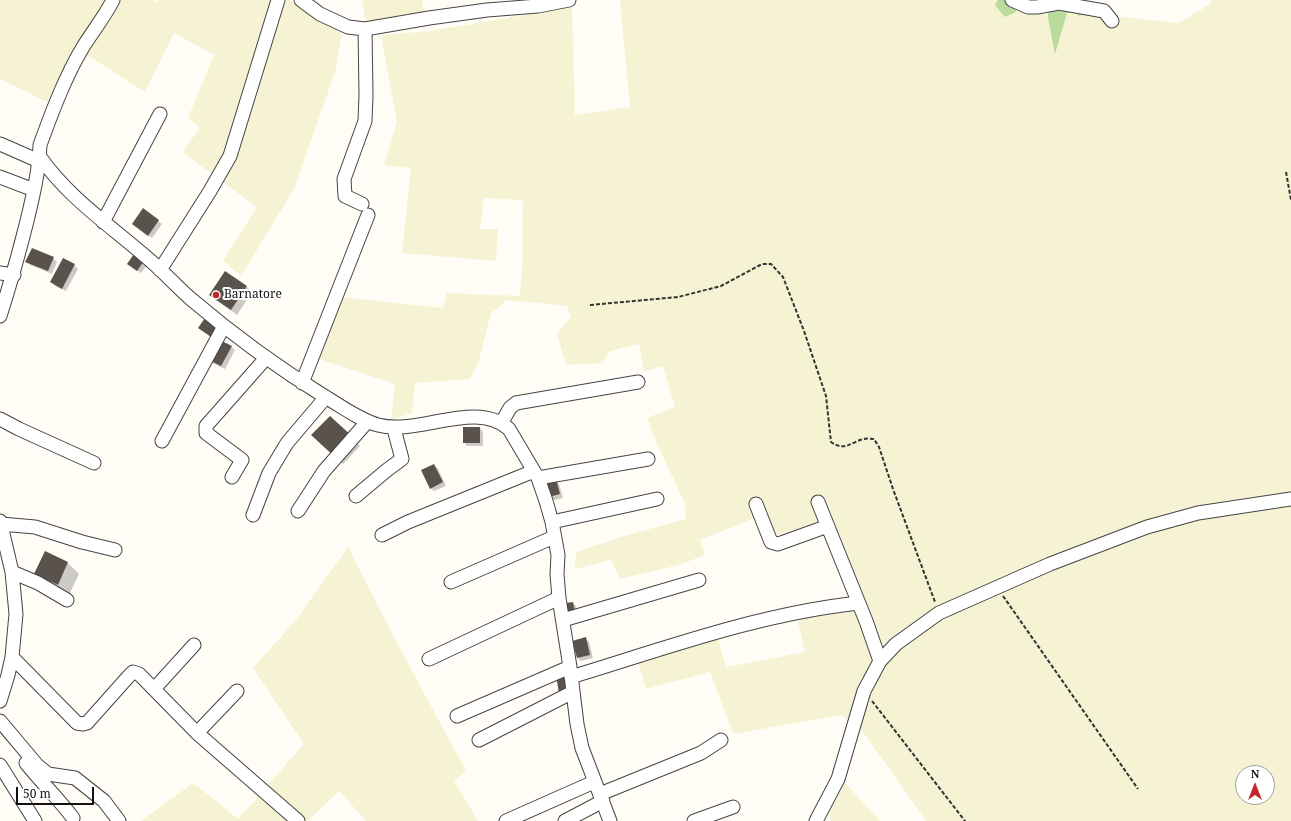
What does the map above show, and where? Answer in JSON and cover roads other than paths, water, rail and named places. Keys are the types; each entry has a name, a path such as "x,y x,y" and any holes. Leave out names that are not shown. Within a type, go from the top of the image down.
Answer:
{"street":[{"path":"0,316 14,275 34,190 40,145 68,76 83,46 108,10 113,0"},
{"path":"160,270 210,191 230,156 278,0"},
{"path":"301,0 320,14 348,27 365,29 487,5 538,6 570,0"},
{"path":"1012,0 1028,7 1059,3 1104,11 1112,21"},
{"path":"302,383 365,209 345,196 344,179 365,121 365,29"},
{"path":"103,222 160,114"},
{"path":"0,144 39,159 68,192 144,255 191,299 224,326 302,383 367,422 394,428 476,416 502,422 509,429 536,475 552,522 558,555 557,574 559,598 582,748 610,821"},
{"path":"0,177 34,190"},
{"path":"0,273 14,275"},
{"path":"162,441 224,326"},
{"path":"232,477 242,460 206,433 206,426 266,358"},
{"path":"502,422 510,408 516,403 638,382"},
{"path":"253,515 269,473 287,443 326,398"},
{"path":"0,418 19,429 94,463"},
{"path":"298,511 324,471 367,422"},
{"path":"356,496 402,459 394,428"},
{"path":"382,535 408,522 536,475 648,459"},
{"path":"552,522 657,499"},
{"path":"816,821 838,779 864,690 880,661 896,644 939,613 997,587 1121,536 1147,527 1198,513 1291,499"},
{"path":"818,502 866,621 880,661"},
{"path":"756,504 771,542 778,544 828,526"},
{"path":"0,701 12,657 16,614 12,572 1,522 34,527 82,542 115,550"},
{"path":"451,582 554,536"},
{"path":"12,572 38,583 67,600"},
{"path":"563,620 699,580"},
{"path":"429,659 559,598"},
{"path":"457,716 571,672 738,626 828,606 858,603"},
{"path":"154,689 194,645"},
{"path":"12,657 77,723 83,724 87,723 133,672 139,674 197,733 298,821"},
{"path":"197,733 237,691"},
{"path":"479,740 573,692"},
{"path":"0,721 37,765 48,774 75,778 104,801 119,821"},
{"path":"0,735 16,751 73,818"},
{"path":"565,821 602,798 701,753 721,740"},
{"path":"0,765 35,821"},
{"path":"506,821 594,782"},
{"path":"694,821 733,806"}],"place":[{"name":"Barnatore","path":"216,295"}]}
